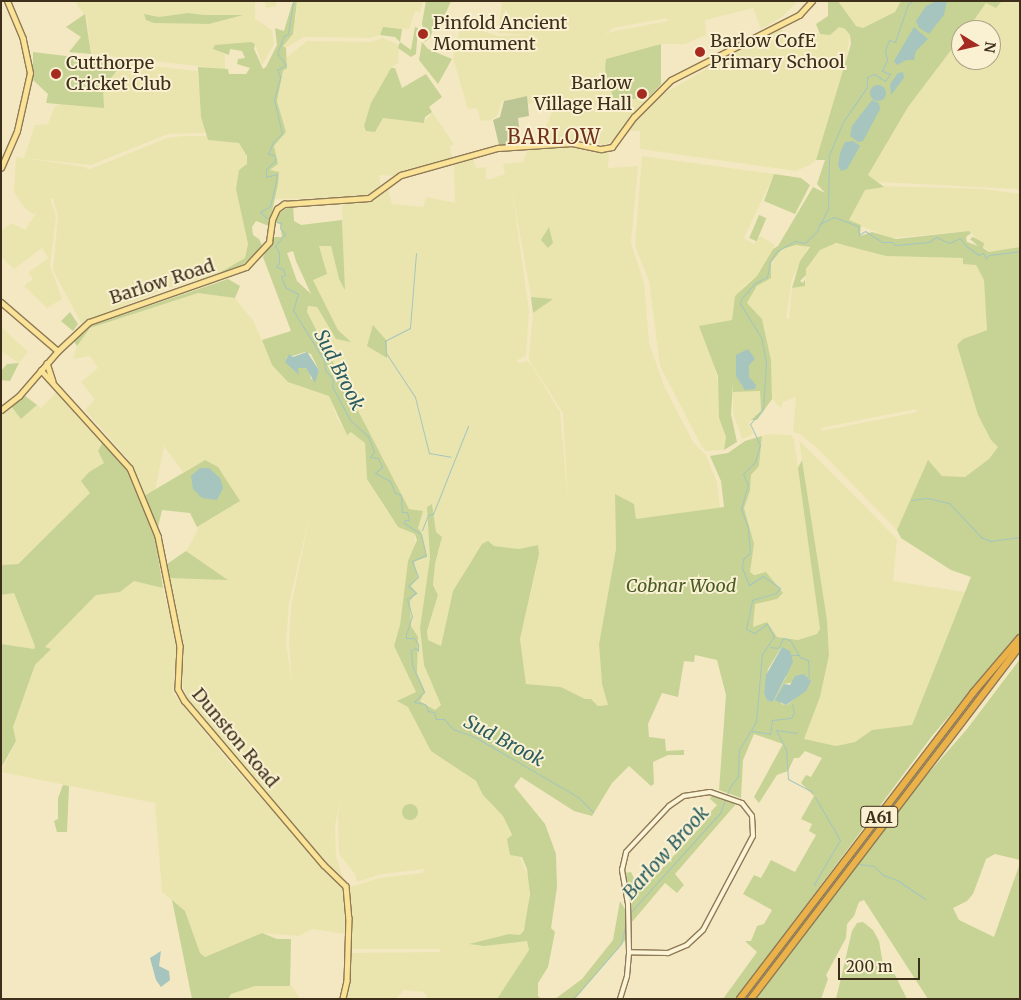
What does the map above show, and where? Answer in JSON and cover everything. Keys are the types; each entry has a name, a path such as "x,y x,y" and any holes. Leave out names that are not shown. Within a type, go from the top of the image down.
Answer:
{"highway":[{"name":"A61","path":"740,999 973,692 1020,638"},
{"name":"A61","path":"751,999 1020,646"}],"main road":[{"path":"1,168 16,131 30,73 23,39 7,1"},
{"name":"Barlow Road","path":"1,410 19,396 58,351 89,322 159,295 238,272 264,250 270,236 272,220 277,209 284,204 369,198 400,175 456,161 480,151 554,143 602,149 612,147 662,88 761,32 799,16 812,1"},
{"path":"1,302 58,351"},
{"name":"Dunston Road","path":"47,363 54,382"},
{"name":"Dunston Road","path":"42,370 126,461 158,536 180,646 177,679 181,695 324,866 346,886 349,918 347,981 343,999"}],"street":[{"path":"620,999 627,976 629,952 629,918 622,864 630,846 678,798 702,791 720,794 742,803 752,816 753,836 703,930 678,950 659,953 629,952"}],"shaded area":[{"path":"78,1 276,1 276,6 266,8 265,2 255,2 255,19 272,30 274,44 262,65 255,44 251,42 219,51 225,55 225,69 91,54 87,19 76,3","holes":["188,13 241,15 209,24 169,23 144,14 159,17"]},
{"path":"297,1 423,1 420,12 415,11 409,29 383,27 380,35 370,38 304,37 286,48 283,46 296,17"},
{"path":"502,1 798,1 783,16 761,29 753,8 705,20 706,35 685,44 661,44 606,59 621,100 648,98 613,141 603,145 584,140 539,144 553,109 549,98 528,104 527,96 502,101 497,116 490,120 481,121 477,108 468,109 453,58 461,24 498,36 530,35 498,33","holes":["667,18 668,21 610,32 603,37 613,28"]},
{"path":"838,1 901,1 895,12 863,28 856,26"},
{"path":"1002,1 1020,1 1020,189 877,182 868,175 908,107 951,50 951,70 1001,70 1001,20 974,20 986,3 996,8"},
{"path":"781,26 785,41 805,32 829,35 839,26 850,34 844,73 816,160 796,171 640,149 640,131 627,131 656,98"},
{"path":"383,38 399,45 398,63 391,68 371,103 375,132 383,118 424,123 432,112 454,144 450,146 452,159 394,176 379,175 381,189 366,197 274,199 278,184 269,171 278,164 274,146 286,132 277,101 283,71 287,68 287,57 307,41 370,42"},
{"path":"123,63 197,71 205,133 168,134 91,165 24,158 35,125 48,124 55,106 103,88"},
{"path":"207,136 208,140 239,143 246,150 247,164 241,212 248,244 245,258 217,274 168,288 81,323 53,270 58,216 53,199 50,199 56,217 50,266 62,299 47,308 24,286 33,279 28,273 48,258 42,248 14,269 1,257 1,231 11,223 25,230 37,212 33,214 25,208 14,192 16,157 86,167 88,170 167,138"},
{"path":"572,145 609,152 608,168 638,166 631,243 644,283 649,343 665,388 693,442 706,455 717,482 720,508 636,519 634,504 615,495 616,549 599,644 602,684 608,705 598,706 591,699 585,699 561,687 526,684 520,639 537,565 538,545 519,549 494,546 470,562 451,601 441,647 428,640 427,631 438,595 433,585 435,564 441,543 435,532 431,504 427,507 430,558 420,628 424,665 441,705 435,710 419,698 425,691 417,673 416,655 419,651 411,626 410,601 415,597 411,586 413,566 414,562 423,560 426,554 421,532 417,528 418,510 409,509 307,312 308,306 317,307 336,339 350,341 338,330 313,280 318,246 331,246 339,279 344,288 342,202 371,201 388,188 392,204 423,207 426,197 455,203 454,163 473,156 476,168 486,167 486,179 491,179 505,174 503,164 523,162 528,149","holes":["512,189 531,297 552,299 533,313 529,360 563,413 568,501 560,412 532,366 527,361 518,363 517,360 526,356 529,311","374,326 385,340 367,346"]},
{"path":"642,156 774,174 744,238 754,244 760,236 775,245 757,276 743,287 734,302 732,320 715,365 719,391 719,418 726,437 724,450 706,451 702,447 660,366 649,281 635,246"},
{"path":"883,186 983,189 1020,194 1020,247 989,252 969,231 891,238 848,221 865,190"},
{"path":"831,244 847,245 886,256 963,258 976,265 985,280 987,330 972,335 957,345 978,415 991,440 998,447 989,459 965,477 942,476 928,461 897,530 820,451 800,434 793,432 796,397 783,402 781,408 772,399 771,360 762,319 747,303 782,248 796,245 808,247 792,279 786,318 789,319 792,288 805,286 806,269 820,250","holes":["916,409 917,412 821,431 821,428"]},
{"path":"198,293 235,298 254,322 272,365 329,395 338,420 347,434 351,432 359,436 365,443 367,479 398,527 415,534 415,550 408,561 400,625 394,646 416,692 397,701 408,707 431,748 476,782 483,795 503,816 530,881 527,922 520,935 509,934 474,946 527,941 529,950 497,999 428,999 424,992 404,990 396,999 346,999 351,953 440,952 440,949 350,949 348,888 379,878 422,873 425,869 382,874 357,882 355,874 339,854 338,816 343,788 335,825 336,857 343,877 327,864 187,700 181,677 182,635 168,578 227,579 186,551 198,530 197,527 239,502 205,460 183,472 164,446 155,491 144,496 127,458 85,410 95,399 81,382 98,368 90,356 73,359 77,346 90,328","holes":["311,510 291,607 289,642 292,685 286,642 289,603"]},
{"path":"1,327 28,352 19,363 1,351"},
{"path":"58,391 103,442 98,451 104,463 89,472 82,481 91,493 17,564 1,565 1,413 11,406 21,419 37,405 41,408"},
{"path":"760,391 761,411 749,423 754,434 742,439 733,413 733,392"},
{"path":"769,434 791,435 794,440 816,586 820,629 817,634 798,640 777,637 767,622 753,627 754,604 777,599 760,572 754,575 750,572 744,508 750,491 751,475 759,466 762,436"},
{"path":"799,440 897,539 893,581 965,592 912,725 872,730 855,742 836,746 804,739 820,697 829,654 827,620"},
{"path":"134,581 163,588 177,644 173,693 228,761 325,870 341,881 344,887 347,910 346,934 313,929 298,936 262,933 205,957 200,953 185,911 162,892 155,803 1,772 16,741 13,727 35,665 50,649 44,648 96,595 120,592"},
{"path":"14,593 35,645 34,649 1,644 1,595"},
{"path":"255,986 292,986 300,999 228,999 231,994"}],"green space":[{"path":"297,1 293,34 283,46 286,48 287,68 283,71 277,101 286,132 274,146 278,164 270,170 279,172 278,184 269,226 256,221 252,227 253,235 259,239 263,248 237,269 212,277 245,258 248,244 236,189 239,170 247,164 247,156 239,143 208,140 201,117 198,67 228,69 229,74 246,74 250,68 237,64 238,59 245,58 242,51 230,49 229,55 213,49 215,45 251,42 255,44 254,49 263,69 266,67 277,45 275,28 284,31 292,4"},
{"path":"426,1 451,1 443,19 436,21 430,38 425,42 422,36 424,36 422,23"},
{"name":"Cobnar Wood","path":"828,1 838,1 856,26 863,28 895,12 901,1 1002,1 996,8 986,3 974,20 951,20 951,50 908,107 868,175 884,187 865,190 849,220 861,225 860,236 872,232 896,239 969,231 971,233 966,237 967,242 978,246 970,239 973,237 984,243 983,248 989,252 1020,247 1020,633 932,736 736,999 723,999 757,952 745,941 751,941 757,926 764,924 772,910 743,894 754,875 761,878 771,860 795,872 816,835 809,831 812,824 801,819 814,796 801,783 806,775 811,777 822,758 805,751 799,758 794,758 788,771 777,775 759,803 754,797 783,744 754,734 743,760 741,798 719,790 726,695 717,660 695,655 694,662 684,661 678,697 662,693 648,724 649,737 665,739 666,751 684,750 684,755 668,755 653,762 654,784 651,786 629,766 612,783 592,816 574,811 521,777 514,786 545,824 556,854 557,887 551,928 555,932 548,967 538,983 538,996 541,999 497,999 529,950 527,941 484,946 469,944 509,934 520,935 524,930 530,894 527,869 522,857 510,855 507,839 512,835 503,816 483,795 476,781 431,751 408,707 397,701 416,692 394,646 400,625 408,561 417,540 415,534 398,527 367,479 365,443 351,432 347,435 329,396 288,382 272,365 262,340 291,331 263,257 274,237 282,237 280,224 274,222 277,215 293,204 294,221 301,225 342,220 345,290 339,279 331,246 319,246 327,274 313,280 338,330 351,342 336,339 317,307 308,306 307,312 409,509 423,511 418,528 421,532 427,557 414,562 418,578 411,586 417,593 410,601 411,626 418,637 417,673 425,691 420,701 435,710 441,705 424,665 420,628 430,558 427,507 432,504 436,532 442,537 435,564 433,585 438,595 427,631 428,640 441,646 453,591 482,544 488,541 494,546 519,549 538,545 539,554 520,639 526,684 561,687 585,699 591,699 598,706 608,705 602,684 599,644 616,549 615,494 634,504 636,519 724,507 721,481 710,456 728,453 745,441 762,436 759,466 751,475 750,491 744,508 754,544 750,572 754,575 766,572 783,593 777,599 755,604 753,627 767,622 777,637 798,640 817,634 820,629 798,468 802,460 827,620 829,655 820,697 804,739 836,746 855,742 872,730 912,725 971,577 951,570 901,538 897,530 928,460 942,476 965,477 989,459 998,447 991,440 978,415 957,345 963,339 987,330 984,280 976,265 963,264 963,258 886,256 836,243 820,250 806,269 806,275 800,281 803,283 805,279 805,286 792,288 800,261 810,247 796,245 782,249 771,263 771,278 757,286 747,303 762,319 771,360 772,399 757,420 751,420 761,411 760,391 733,392 733,384 731,414 737,442 724,450 726,437 719,418 718,376 699,326 732,320 735,296 757,276 773,249 778,246 813,187 825,193 817,184 825,160 816,160 851,44 850,35 845,29 839,27 830,35 820,34 816,24 828,16","holes":["293,251 296,261 311,294 297,281 287,253","305,352 311,354 319,370 315,379 311,379 309,370 302,366 298,368 298,374 286,358","781,648 786,677 773,702 764,693 768,669","794,682 798,696 787,705 781,704 784,684"]},
{"path":"188,13 243,15 209,24 154,23 146,20 144,14 159,17"},
{"path":"85,14 91,54 69,52 81,37 66,27"},
{"path":"383,27 402,29 400,42 395,37 380,35"},
{"path":"415,27 418,28 416,54 411,57 398,48 400,42 411,50"},
{"path":"422,42 428,49 452,59 438,84 419,60"},
{"path":"661,44 661,84 648,98 614,100 605,70 606,59"},
{"path":"33,52 123,63 103,88 104,108 46,103 48,94 33,80"},
{"path":"391,68 395,68 402,88 426,74 442,97 429,107 432,112 425,117 424,123 383,118 375,132 366,131 364,126 371,103"},
{"path":"527,96 529,116 518,118 521,144 499,145 493,120 500,117 504,101"},
{"path":"774,174 801,178 810,185 795,214 764,201"},
{"path":"759,215 766,218 757,241 749,238"},
{"path":"549,227 553,243 548,248 541,240"},
{"path":"228,279 240,286 235,298 198,293 90,328 77,346 73,340 90,326"},
{"path":"531,297 553,299 533,313"},
{"path":"70,312 78,324 73,331 61,321"},
{"path":"373,325 387,341 387,358 367,346"},
{"path":"19,363 10,381 1,380 1,371 7,364"},
{"path":"24,395 37,405 21,419 11,406"},
{"path":"103,442 127,470 155,537 163,588 134,581 120,592 96,595 45,647 51,649 35,665 13,727 16,741 1,768 1,644 34,649 35,646 14,593 1,595 1,565 18,564 90,493 81,481 89,472 104,463 98,451"},
{"path":"205,460 218,467 240,501 197,527 190,513 162,510 158,527 144,496"},
{"path":"186,551 228,580 168,578 167,564"},
{"path":"1020,659 1020,860 995,854 986,859 973,894 967,901 953,908 959,920 994,937 1020,863 1020,999 928,999 864,900 859,902 854,916 847,924 846,938 826,975 828,979 821,999 756,999 912,792 967,729"},
{"path":"63,785 69,786 67,832 57,832 54,821 58,819 58,798"},
{"path":"712,795 736,804 675,874 684,885 677,893 665,883 632,922 624,873 631,872 638,887 644,888 705,822 703,820 717,805 710,799"},
{"path":"410,804 416,806 418,812 416,818 410,820 404,818 402,812 404,806"},
{"path":"172,900 185,911 200,953 205,957 262,933 277,939 291,939 290,986 255,986 231,994 228,999 192,999"},
{"path":"620,901 625,909 628,937 575,999 555,999 582,979 613,940"},
{"path":"863,922 873,930 879,941 883,964 894,973 907,999 836,999 852,931 857,923"}],"water":[{"path":"937,1 947,1 944,15 929,34 919,28 916,21 926,6"},
{"path":"914,27 928,39 916,51 914,60 906,60 897,65 894,61"},
{"path":"903,72 904,78 891,95 890,84 898,73"},
{"path":"878,85 886,93 878,101 870,93"},
{"path":"872,100 879,103 880,109 863,141 858,142 850,136 852,126"},
{"path":"853,141 860,146 847,169 841,171 838,165 840,153 845,142"},
{"path":"748,349 755,359 749,365 749,377 756,385 755,389 745,390 736,376 736,355"},
{"path":"307,352 319,370 315,383 306,368 298,368 299,375 285,362 289,354 293,357"},
{"path":"200,468 209,468 220,478 223,488 217,500 202,498 193,489 191,476"},
{"path":"782,647 790,651 793,662 773,702 767,700 764,693 766,675"},
{"path":"804,674 811,681 806,691 786,705 775,700 784,684 790,685 795,676"},
{"path":"161,951 159,966 169,971 170,980 161,987 156,980 150,958"}],"waterway":[{"name":"Sud Brook","path":"270,221 260,212 270,206 276,182 277,174 266,177 266,169 276,160 274,155 268,154 273,142 282,134 274,100 280,77 277,70 286,65 277,53 284,36 288,34 293,1"},
{"name":"Barlow Brook","path":"629,914 720,813 730,787 738,776 739,750 756,722 762,654 774,637 767,624 754,633 746,629 752,600 776,593 780,588 763,576 749,585 742,568 743,559 750,553 748,528 741,509 748,485 743,474 755,462 760,445 750,424 763,409 766,362 761,337 740,304 741,299 755,283 767,277 770,261 777,251 795,241 805,243 817,231 828,208 829,155 843,122 867,87 867,77 874,74 885,81 890,74 882,71 887,60 885,50 889,40 895,42 908,4 913,1"},
{"path":"819,224 834,217 858,226 859,235 865,231 882,242 892,242 895,245 929,242 936,237 949,243 960,238 965,245 979,255 983,253 986,258 989,255 1020,251"},
{"name":"Sud Brook","path":"273,221 281,223 280,228 285,234 275,246 279,252 279,263 276,267 283,269 285,275 281,276 285,287 298,294 293,310 324,360 325,370 333,379 332,386 350,420 368,436 374,452 370,457 378,458 382,467 375,473 390,481 395,493 401,495 402,512 407,512 409,520 405,520 404,523 421,534 426,555 412,561 418,577 408,586 416,593 407,599 412,616 406,638 414,638 418,644 418,651 416,648 411,650 412,665 424,692 414,702 425,704 428,711 434,712 436,719 444,719 453,729 475,737 578,797 593,812"},
{"path":"416,253 410,328 385,341 386,353 415,397 429,453 451,457"},
{"path":"422,530 428,515 433,514 468,426"},
{"path":"911,500 927,498 949,503 981,537 990,541 1020,537"},
{"path":"770,647 778,648 783,638 790,640 800,657 808,660 809,677"},
{"path":"791,655 799,655"},
{"path":"752,731 770,734 772,720 791,718 794,713 792,704"},
{"path":"776,730 786,750 788,779 812,792"},
{"path":"776,730 797,733"},
{"path":"815,797 840,840 814,884 816,885"},
{"path":"859,864 874,866 883,875 897,880 925,899"},
{"name":"Barlow Brook","path":"573,999 621,944 627,917"}],"place":[{"name":"Pinfold Ancient Momument","path":"423,34"},
{"name":"Barlow CofE Primary School","path":"700,52"},
{"name":"Cutthorpe Cricket Club","path":"56,74"},
{"name":"Barlow Village Hall","path":"642,94"}],"district":[{"name":"BARLOW","path":"554,136"}]}
